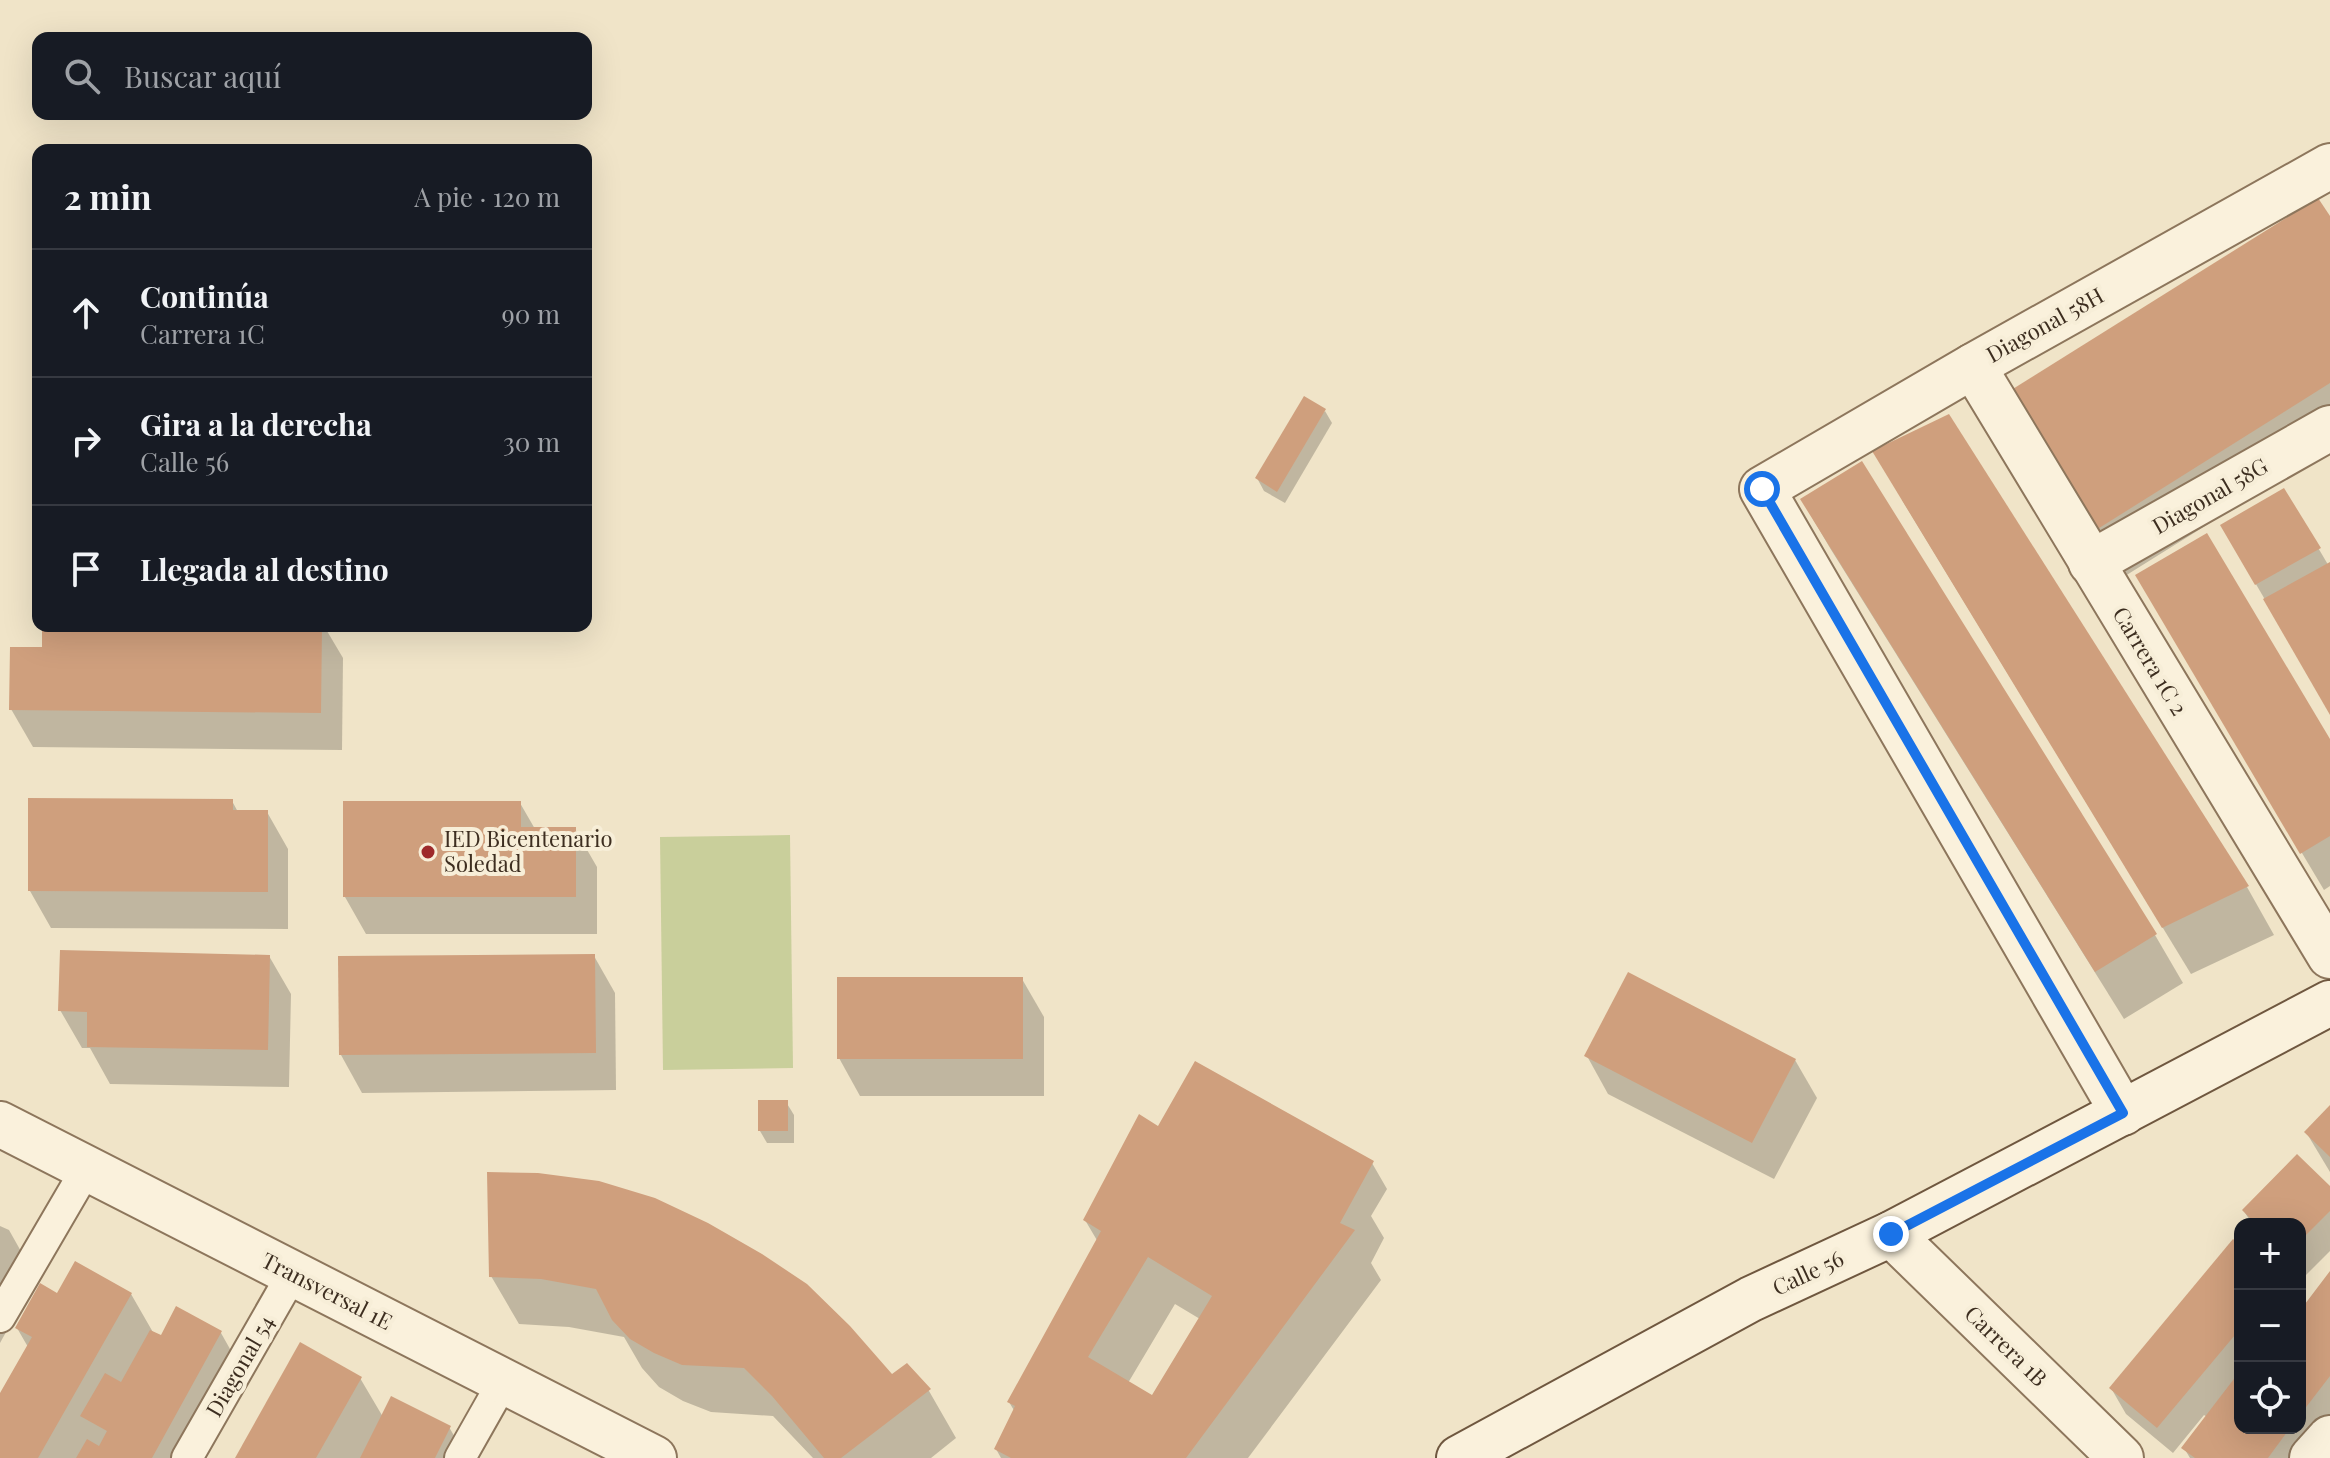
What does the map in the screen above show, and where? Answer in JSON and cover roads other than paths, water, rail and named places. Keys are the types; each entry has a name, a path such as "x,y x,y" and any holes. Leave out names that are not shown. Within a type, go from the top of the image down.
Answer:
{"street":[{"name":"Diagonal 58H","path":"2123,1113 1762,489 1973,366 2330,166"},
{"name":"Carrera 1C 2","path":"1973,366 2330,956"},
{"name":"Diagonal 58G","path":"2091,563 2330,428"},
{"name":"Calle 56","path":"1459,1458 1751,1299 1891,1234 2330,1003"},
{"name":"Transversal 1E","path":"0,1124 654,1458"},
{"name":"Carrera 1B","path":"1891,1234 2121,1458"},
{"path":"2312,1458 2330,1438"}],"lane":[{"path":"0,1317 87,1168"},
{"name":"Diagonal 54","path":"187,1458 293,1273"},
{"path":"460,1458 503,1382"}],"place":[{"name":"IED Bicentenario Soledad","path":"428,852"}]}
